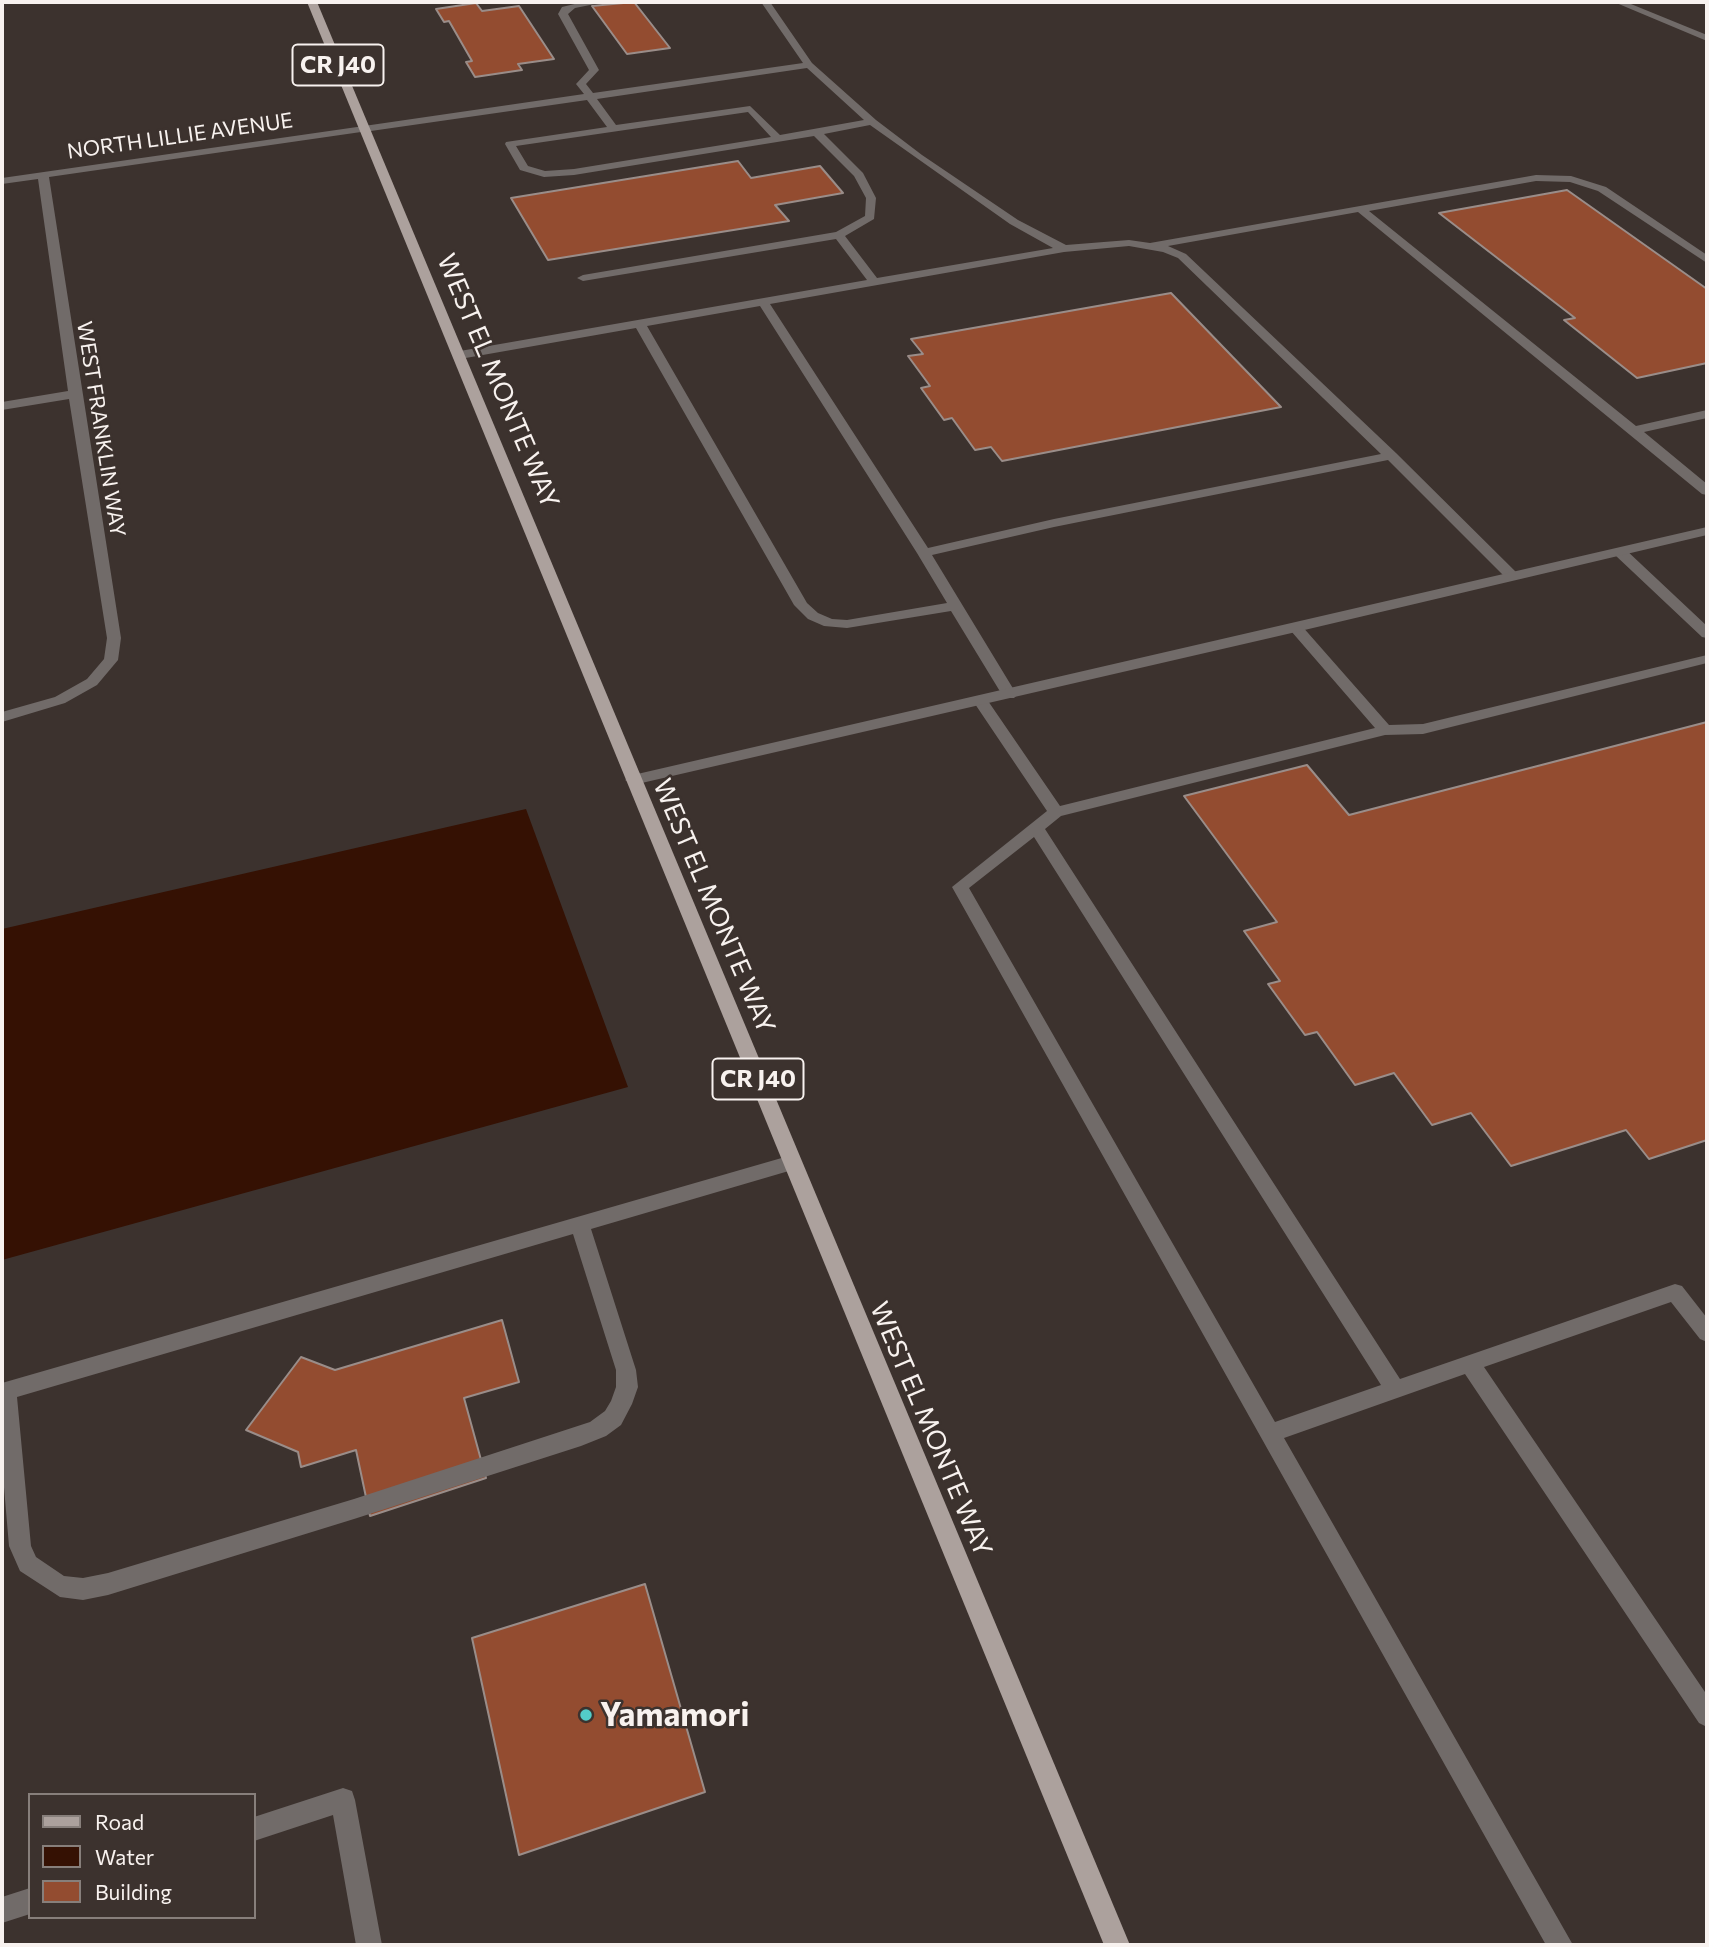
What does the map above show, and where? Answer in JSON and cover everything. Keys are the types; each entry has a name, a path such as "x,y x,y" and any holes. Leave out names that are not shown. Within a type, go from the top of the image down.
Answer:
{"main road":[{"name":"WEST EL MONTE WAY","path":"312,2 1117,1945"}],"street":[{"path":"600,2 573,6 565,9 563,14 594,70 581,84 612,128"},
{"path":"766,2 809,65 872,122 918,158 1014,222 1064,249"},
{"path":"1619,2 1707,38"},
{"name":"NORTH LILLIE AVENUE","path":"2,181 809,65"},
{"path":"778,139 750,109 510,144 524,168 544,174 574,172 778,139 872,122"},
{"path":"583,278 839,235 870,217 871,198 859,175 816,132"},
{"name":"WEST FRANKLIN WAY","path":"2,717 60,700 92,682 111,660 114,638 44,175"},
{"path":"1151,246 1536,178 1572,179 1602,189 1707,260"},
{"path":"1362,210 1707,491"},
{"path":"839,235 875,283"},
{"path":"460,355 1064,249 1129,243 1151,246 1182,256 1195,266 1512,576"},
{"path":"763,302 923,553 1009,695"},
{"path":"640,324 801,605 813,616 829,623 847,624 954,606"},
{"path":"2,407 75,394"},
{"path":"1634,430 1707,414"},
{"path":"923,553 1054,523 1391,456"},
{"path":"634,780 1707,531"},
{"path":"1620,552 1707,634"},
{"path":"1296,628 1385,730"},
{"path":"1560,1945 960,887 1056,812 1385,730 1423,729 1707,659"},
{"path":"981,701 1056,812"},
{"path":"1036,827 1396,1390"},
{"path":"580,1225 626,1370 627,1387 621,1404 613,1418 598,1429 581,1437 354,1509 108,1584 83,1589 60,1586 28,1564 20,1546 6,1391 792,1163"},
{"path":"1270,1433 1675,1292 1707,1333"},
{"path":"1470,1364 1707,1715"},
{"path":"256,1828 344,1800 369,1945"},
{"path":"2,1910 28,1902"}],"water":[{"path":"526,809 628,1087 2,1260 2,929"}],"building":[{"path":"634,2 670,48 627,54 592,6"},
{"path":"476,3 482,11 519,6 554,59 518,64 522,70 475,77 466,62 472,61 449,21 444,22 436,9"},
{"path":"738,161 751,178 820,166 843,193 775,205 789,221 548,260 511,198"},
{"path":"1567,190 1707,289 1707,363 1637,378 1564,320 1575,318 1439,213"},
{"path":"1171,293 1281,407 1002,461 991,447 975,450 952,418 944,420 921,388 930,386 908,356 923,354 911,339"},
{"path":"1707,722 1707,1140 1649,1159 1626,1130 1511,1166 1471,1113 1432,1125 1394,1073 1355,1085 1317,1032 1305,1035 1268,984 1280,981 1244,931 1277,922 1184,796 1307,765 1349,815"},
{"path":"502,1320 519,1382 464,1398 486,1478 370,1516 356,1450 301,1467 298,1452 246,1430 301,1357 335,1370"},
{"name":"Yamamori","path":"645,1584 705,1792 519,1855 472,1638"}],"place":[{"name":"Yamamori","path":"586,1715"}]}
